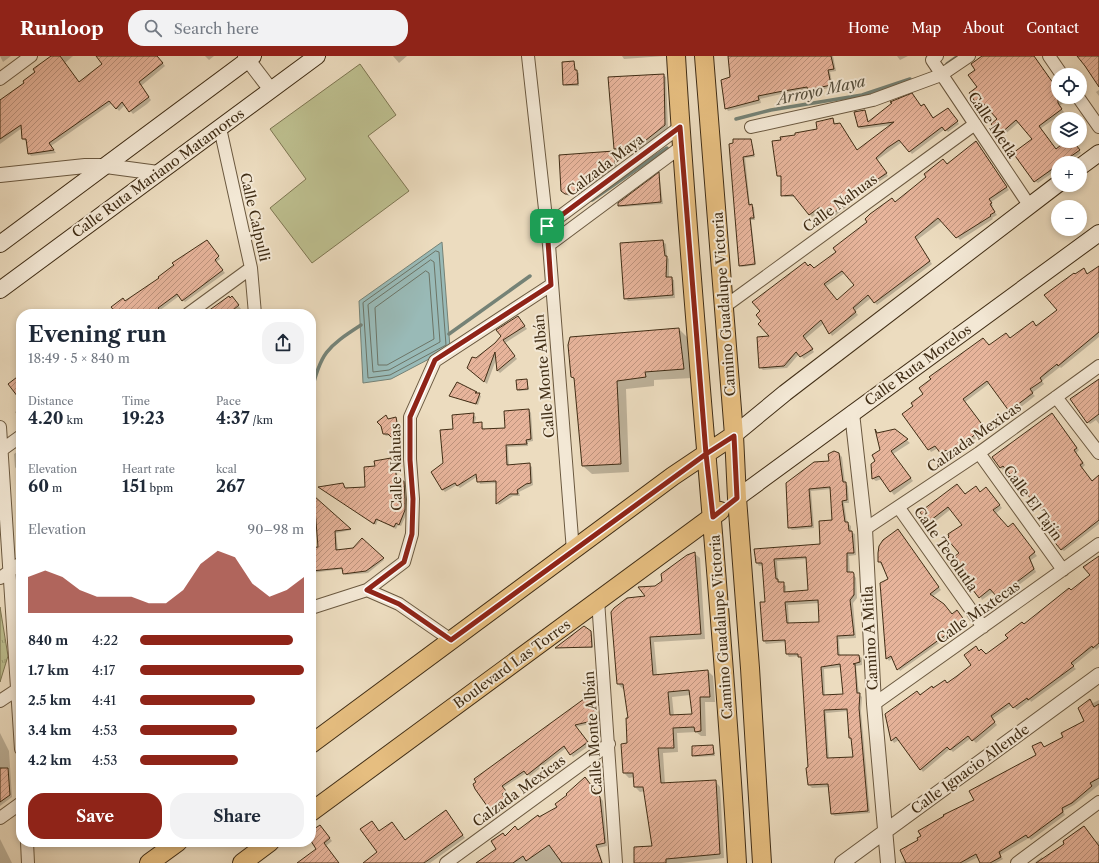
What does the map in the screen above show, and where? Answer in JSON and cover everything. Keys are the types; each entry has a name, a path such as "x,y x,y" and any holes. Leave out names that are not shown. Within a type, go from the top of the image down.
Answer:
{"main road":[{"name":"Calle Ruta Mariano Matamoros","path":"0,290 317,56"},
{"name":"Camino Guadalupe Victoria","path":"676,56 681,147 706,454 713,517 737,863"},
{"name":"Camino Guadalupe Victoria","path":"704,56 734,436 762,863"},
{"path":"0,244 106,166 248,57"},
{"path":"1087,162 1099,153"},
{"path":"316,740 706,454 734,436 785,393 1051,189"},
{"name":"Calle Ruta Morelos","path":"737,498 1099,233"},
{"name":"Boulevard Las Torres","path":"316,808 737,498"},
{"path":"149,863 171,847"},
{"path":"242,863 263,847"}],"street":[{"path":"0,79 30,56"},
{"name":"Calle Monte Albán","path":"528,56 549,245 573,551"},
{"path":"751,127 873,100 941,75 969,56"},
{"path":"1049,56 1057,68"},
{"path":"248,57 271,90"},
{"name":"Calle Metla","path":"935,58 941,75 1029,205"},
{"path":"1083,104 1099,127"},
{"name":"Calle Nahuas","path":"724,307 975,124"},
{"name":"Calzada Maya","path":"547,226 680,127"},
{"name":"Calle Calpulli","path":"220,128 251,268 255,309"},
{"path":"549,245 681,147"},
{"path":"0,175 85,166 106,166 158,173"},
{"path":"195,309 251,268"},
{"name":"Calle Nahuas","path":"316,606 367,590 404,562 412,534 413,499 410,460 410,417 435,360 551,285"},
{"name":"Calzada Mexicas","path":"865,529 899,508 979,453 1099,366"},
{"path":"1056,398 1099,453"},
{"name":"Camino A Mitla","path":"852,413 865,529 874,704 888,863"},
{"path":"0,427 16,649"},
{"path":"1,450 16,440"},
{"name":"Calle El Tajín","path":"979,453 1062,570"},
{"name":"Calle Tecolutla","path":"899,508 983,627"},
{"name":"Calle Mixtecas","path":"874,704 1099,544"},
{"path":"0,578 16,566"},
{"path":"367,590 399,604 451,640"},
{"name":"Calle Monte Albán","path":"598,600 616,863"},
{"name":"Calle Ignacio Allende","path":"842,863 1099,675"},
{"path":"0,701 16,690"},
{"name":"Calzada Mexicas","path":"446,863 609,744"},
{"path":"1017,863 1099,802"},
{"path":"0,818 16,806"},
{"path":"27,847 28,863"}],"green space":[{"path":"360,64 396,115 368,136 409,191 312,263 270,208 306,179 270,129"},
{"path":"0,607 8,656 0,682"}],"water":[{"path":"442,242 450,348 391,379 363,383 359,301"}],"building":[{"path":"51,56 60,56 79,82 102,64 96,56 157,56 163,63 139,82 149,97 129,112 122,102 116,109 109,101 49,143 54,150 28,154 26,139 22,139 21,125 0,139 0,100 24,83 23,81 35,72 33,69"},
{"path":"728,56 831,56 834,69 828,70 831,85 808,90 807,87 758,96 759,100 725,109 721,80 730,77"},
{"path":"982,56 1034,56 1051,80 1051,104 1059,104 1062,109 1058,112 1051,112 1051,117 1039,126 1051,142 1051,148 1078,148 1080,150 1071,156 1051,156 1051,170 1034,182 1013,153 1032,139 1016,120 1000,134 991,124 997,119 984,104 979,107 969,93 977,87 968,75 975,70 971,64"},
{"path":"1077,56 1099,56 1099,87 1087,68"},
{"path":"574,61 575,70 577,70 578,84 563,85 562,62"},
{"path":"664,74 665,125 636,148 614,149 608,77"},
{"path":"912,93 921,106 924,104 933,118 948,108 958,121 945,131 942,127 909,152 899,140 887,148 876,158 887,173 855,194 857,196 828,217 820,207 809,215 793,195 781,196 781,176 777,176 772,141 781,140 780,137 795,135 795,133 817,129 816,122 833,118 834,124 840,123 857,150 894,122 858,127 854,112 865,110 868,122 892,103 890,102"},
{"path":"733,139 751,139 754,155 743,157 749,205 752,204 754,218 750,218 755,264 739,266 729,144 733,143"},
{"path":"976,141 1007,187 989,199 995,212 956,238 938,218 915,237 930,261 874,303 868,295 853,308 856,312 829,334 821,320 803,336 813,349 800,357 796,352 784,366 759,368 757,337 769,336 758,324 761,321 756,315 760,311 752,302 805,262 808,266 810,264 814,268 836,252 833,248 867,222 865,219 870,214 892,198 895,202 926,177 924,174 943,159 947,164","holes":["842,271 854,285 837,300 824,284"]},
{"path":"614,151 615,163 613,165 574,194 565,194 561,191 559,155"},
{"path":"659,172 661,202 618,206 618,203"},
{"path":"207,240 219,256 215,260 223,270 182,301 177,294 158,308 159,309 113,309 111,307 123,298 125,301 159,278 158,277 174,265 172,263"},
{"path":"663,240 665,256 667,256 666,277 672,277 673,295 624,299 620,243"},
{"path":"1099,266 1099,332 1058,366 1057,364 1040,378 1042,381 1030,389 1033,393 1009,411 987,381 963,399 984,427 950,455 946,450 941,454 935,446 928,450 902,414 913,406 911,403 923,394 919,388 931,379 929,377 983,338 989,345 1006,333 1010,338 1033,321 1036,326 1057,310 1044,295 1074,273 1075,274 1084,268 1087,274"},
{"path":"229,296 230,298 232,296 239,305 234,309 211,309"},
{"path":"518,316 525,326 503,340 515,356 497,371 495,352 484,382 467,368 472,357 476,358 495,343 501,336 496,330"},
{"path":"679,328 684,369 645,372 646,377 617,381 621,464 582,466 574,378 571,377 568,345 570,337"},
{"path":"16,378 16,394 8,384"},
{"path":"527,379 528,389 517,390 516,380"},
{"path":"1099,379 1099,414 1087,423 1070,399"},
{"path":"457,382 477,392 475,393 480,393 476,404 449,396"},
{"path":"529,409 531,439 526,440 527,444 506,445 507,465 530,463 531,483 526,484 517,490 518,494 510,494 496,504 496,481 477,482 476,474 457,486 455,483 442,490 431,472 443,463 440,430 453,429 452,415 474,413 473,423 482,422 482,429 505,428 504,411"},
{"path":"1052,413 1077,448 1074,450 1083,463 1080,465 1092,481 1099,475 1099,520 1061,550 1052,539 1060,533 1036,502 1035,503 1032,500 1003,466 1000,468 992,457"},
{"path":"386,415 388,419 396,417 399,433 394,433 398,441 396,442 388,434 383,434 381,426 377,422"},
{"path":"875,429 877,433 895,429 908,439 891,451 911,478 890,492 879,476 872,479 871,464 875,461 872,455 880,450"},
{"path":"834,451 839,453 843,482 846,482 847,500 842,501 845,522 848,522 849,531 852,531 854,553 847,553 847,572 853,572 854,574 854,595 850,600 854,635 837,636 838,655 859,655 860,662 853,664 855,664 857,693 860,693 859,708 868,811 831,814 828,784 808,785 801,657 798,657 798,654 786,654 785,640 763,641 760,602 765,602 762,563 756,563 754,549 820,544 819,521 832,520 830,487 809,489 812,526 788,528 786,483 814,462 829,461 828,454","holes":["806,557 808,590 784,592 784,582 778,582 778,579 776,579 774,559","818,600 819,622 787,623 785,602","840,664 843,694 823,695 821,667","847,709 849,738 851,738 853,757 827,758 824,710"]},
{"path":"391,458 391,460 394,460 397,481 404,481 405,499 405,510 399,525 396,523 394,527 376,519 374,524 318,487 343,483 345,488 365,487 364,467 375,466 374,461"},
{"path":"957,484 965,494 976,486 980,492 986,487 1000,505 993,510 1008,527 1013,523 1035,552 1029,557 1034,569 997,597 990,589 979,598 963,577 968,574 955,556 959,553 947,539 949,537 948,534 962,525 948,507 927,523 920,512"},
{"path":"316,498 351,529 335,531 336,550 353,548 362,538 384,558 366,571 343,574 342,568 316,571 316,547 318,547"},
{"path":"898,529 939,587 930,594 944,604 952,614 957,610 965,621 897,670 891,656 886,659 880,583 888,579 881,562 878,562 878,553 879,546 883,540"},
{"path":"695,552 701,634 650,637 653,675 708,670 710,697 700,697 701,731 695,732 694,727 673,728 674,748 658,748 661,783 716,780 720,854 666,859 666,863 634,863 634,847 652,846 643,787 634,787 633,773 623,773 621,744 627,743 626,718 628,718 623,684 617,684 611,612 627,598 645,596 638,587 655,586 662,581 661,574 687,555","holes":["689,690 692,714 670,715 668,692"]},
{"path":"1099,556 1099,643 1093,648 1092,646 1071,663 1074,666 1028,700 1027,698 1013,708 1009,703 991,716 995,722 972,741 968,736 950,750 947,747 920,770 896,737 891,741 885,714 917,691 920,695 932,686 933,688 945,680 947,683 957,676 971,665 964,655 976,646 979,651 981,649 986,654 1008,638 1005,635 1022,622 1024,624 1069,588 1071,590 1090,575 1083,567"},
{"path":"584,626 591,631 592,647 555,648"},
{"path":"588,696 595,706 596,720 575,725 588,742 570,755 564,746 527,775 524,771 502,786 506,791 502,794 508,802 492,813 475,789 473,784 476,782 474,779"},
{"path":"1090,699 1094,707 1099,704 1099,778 1090,783 1092,786 1072,803 1062,808 1063,812 1028,838 1026,835 999,852 1001,857 990,863 980,863 976,854 960,863 906,863 900,850 918,840 917,838 921,836 918,831 944,816 943,815 974,800 969,791 1036,755 1032,746 1041,742 1044,747 1063,737 1061,733 1084,721 1078,708"},
{"path":"713,745 714,754 692,756 692,746"},
{"path":"0,768 8,768 10,795 0,802"},
{"path":"585,777 600,797 605,843 596,845 602,863 562,863 549,845 526,861 523,856 513,863 476,863 496,849 491,841 503,833 505,836 515,826 518,830 538,815 539,817 557,807 555,804 567,795 566,794"},
{"path":"446,810 463,835 424,863 363,863 377,852 360,829 372,821 379,831 392,822 405,840"},
{"path":"320,825 330,838 324,843 339,863 297,863 316,849 315,847 316,847 316,828"},
{"path":"1084,826 1099,846 1099,863 1036,863 1064,844 1063,841"}],"waterway":[{"name":"Arroyo Maya","path":"947,64 958,56"},
{"name":"Arroyo Maya","path":"736,119 771,110 862,95 910,79"},
{"name":"Arroyo Maya","path":"592,200 667,148"},
{"name":"Arroyo Maya","path":"449,334 530,276"},
{"name":"Arroyo Maya","path":"316,374 327,352 340,339 361,325"}],"route":[{"path":"547,226 551,285 435,360 410,417 410,460 413,499 412,534 404,562 367,590 399,604 451,640 673,476 706,454 713,517 737,498 734,436 706,454 680,127 547,226"}]}
